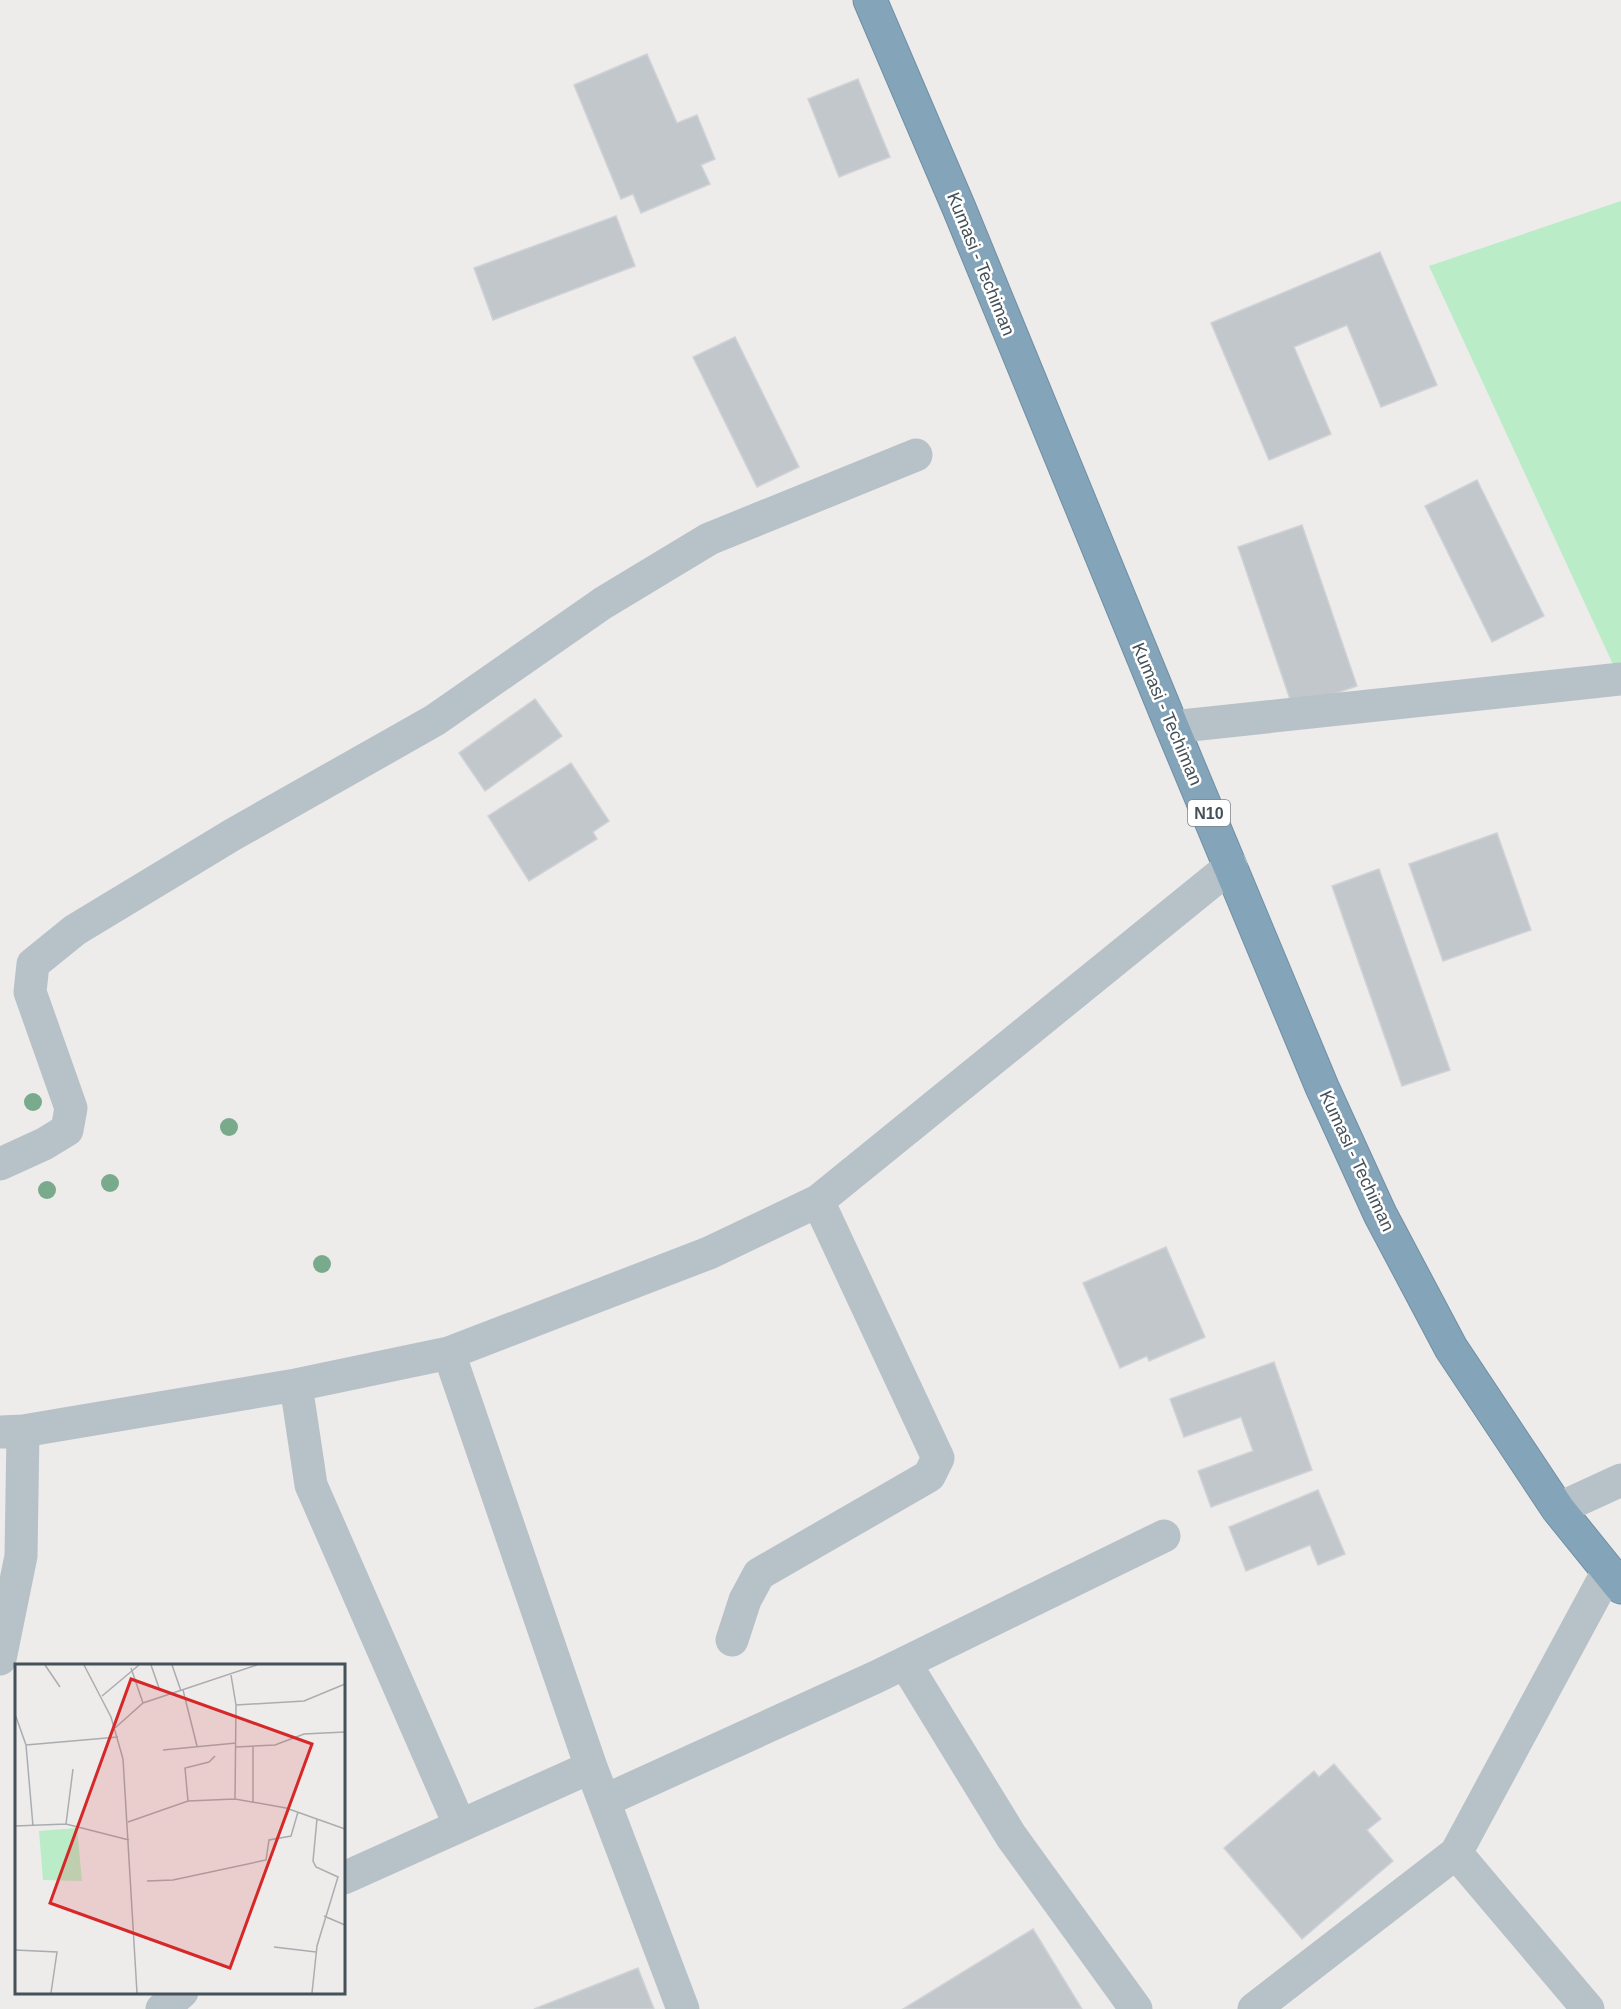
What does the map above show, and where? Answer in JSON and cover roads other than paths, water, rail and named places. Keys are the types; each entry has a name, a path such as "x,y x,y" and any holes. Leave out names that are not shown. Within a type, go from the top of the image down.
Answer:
{"highway":[{"name":"Kumasi - Techiman","path":"870,0 959,208 1322,1087 1380,1214 1452,1348 1558,1509 1614,1579"}],"street":[{"path":"0,1164 68,1130 71,1108 30,992 33,964 75,930 232,835 435,720 603,603 709,539 916,455"},
{"path":"1172,727 1621,679"},
{"path":"0,1659 21,1556 11,1431 296,1385 449,1353 709,1253 818,1201 1231,866"},
{"path":"732,1640 745,1600 759,1574 929,1476 938,1458 818,1201"},
{"path":"449,1353 591,1767 682,2009"},
{"path":"296,1385 311,1485 460,1826"},
{"path":"1558,1509 1621,1480"},
{"path":"604,1801 905,1663 1164,1536"},
{"path":"1254,2009 1456,1853 1614,1579"},
{"path":"905,1663 1011,1836 1136,2009"},
{"path":"345,1878 591,1767"},
{"path":"1456,1853 1588,2009"},
{"path":"162,2009 180,1994"}]}
